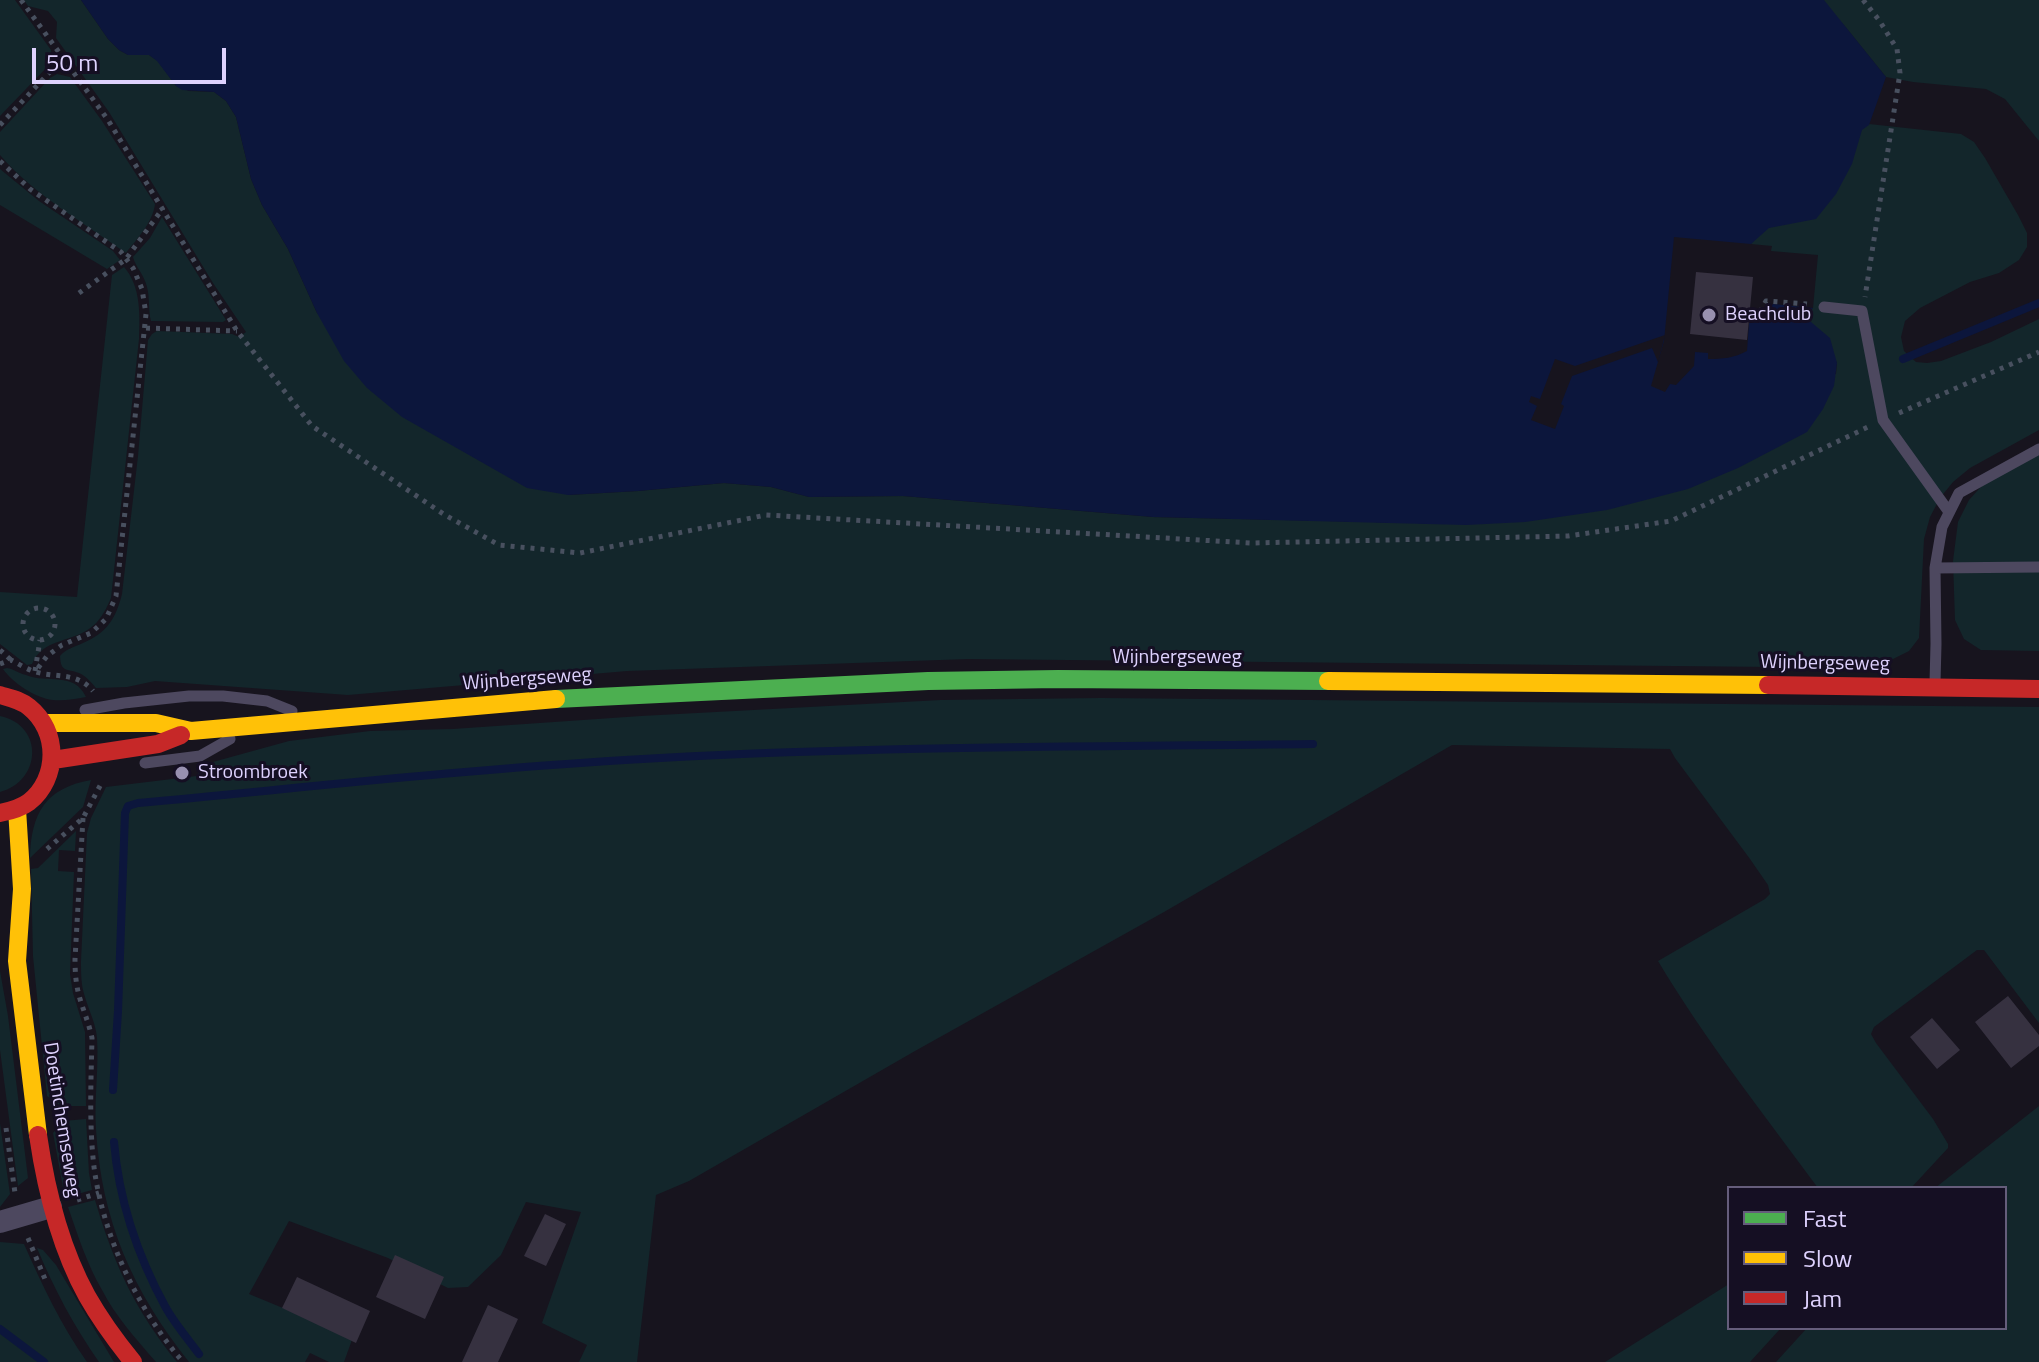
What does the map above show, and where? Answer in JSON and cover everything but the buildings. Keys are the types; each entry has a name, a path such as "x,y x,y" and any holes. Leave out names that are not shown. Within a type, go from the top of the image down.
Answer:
{"main road":[{"name":"Wijnbergseweg","path":"53,760 158,744 191,731 557,699 928,681 1058,679 2039,689"},
{"path":"0,695 16,699 32,709 44,723 52,741 53,760 42,789 30,801 8,811"},
{"name":"Wijnbergseweg","path":"44,723 156,723 191,731"},
{"name":"Doetinchemseweg","path":"8,811 22,898 17,959 35,1115 51,1207 85,1292 103,1325 133,1362"},
{"name":"Doetinchemseweg","path":"4,924 17,959"}],"street":[{"path":"0,1222 51,1207"}],"lane":[{"path":"1818,306 1862,311 1883,420 1949,512"},
{"path":"1935,687 1935,568 1942,527 1959,493 2039,449"},
{"path":"1935,568 2039,567"},
{"name":"Wijnbergseweg","path":"44,723 95,707 189,696 267,701 315,720"},
{"name":"Wijnbergseweg","path":"127,765 200,756 254,726"},
{"path":"53,760 100,768"}],"path":[{"path":"21,0 108,120 237,331 312,426 445,515 499,545 580,553 766,515 1251,543 1568,536 1671,521 1883,420 2039,352"},
{"path":"1862,311 1900,73 1897,49 1863,0"},
{"path":"0,125 62,59"},
{"path":"0,161 30,189 121,252 133,268 142,289 146,328 116,596 106,619 91,633 62,645 47,656 35,672"},
{"path":"79,293 126,259 163,208"},
{"path":"1760,312 1766,301 1818,306"},
{"path":"146,328 237,331"},
{"path":"35,609 49,612 54,618 53,633 40,640 27,634 24,627 24,619 35,609"},
{"path":"35,672 40,640"},
{"path":"0,650 11,660 35,672"},
{"path":"0,664 11,660"},
{"name":"Doetinchemseweg","path":"83,818 75,959 80,998 92,1038 91,1138 99,1193 118,1256 144,1310 183,1362"}],"green space":[{"path":"0,0 15,0 51,50 52,58 49,65 0,116"},
{"path":"24,0 81,0 119,50 128,55 149,55 158,61 176,86 189,91 214,92 226,101 236,117 251,179 262,205 288,249 317,313 568,495 724,483 771,487 809,497 903,496 1153,517 1460,524 1836,374 1837,363 1805,316 1813,308 1818,255 1771,251 1772,246 1751,244 1830,146 1869,124 1961,134 1974,142 2018,215 2027,233 2027,247 2019,260 1999,273 1970,282 1920,308 1905,321 1901,337 1904,351 1916,362 1927,363 1941,361 1991,342 2039,319 2039,430 1970,468 1940,498 1930,517 1924,539 1919,638 1909,651 1891,660 1775,667 968,659 627,671 348,695 155,681 127,687 96,688 82,674 63,668 60,656 104,629 117,610 122,594 148,340 157,331 232,334 239,337 246,332 109,112 56,38 57,22 48,11 28,6"},
{"path":"1798,0 2039,0 2039,141 2005,99 1986,89 1886,77 1843,24"},
{"path":"57,74 70,77 155,204 148,224 126,253 43,195 0,155 0,132"},
{"path":"0,169 39,201 113,251 120,260 107,269 0,205"},
{"path":"162,217 226,320 223,322 151,321 147,287 133,257 150,238"},
{"path":"124,267 136,292 139,339 111,598 94,625 44,649 32,664 27,665 0,644 0,592 77,597 112,275"},
{"path":"2039,453 2039,651 1981,650 1964,639 1955,620 1953,561 1958,522 1969,500 1987,480"},
{"path":"3,669 34,677 68,681 81,689 86,697 46,699 12,679"},
{"path":"1101,698 2039,707 2039,1023 1984,950 1977,950 1874,1027 1871,1034 1933,1119 1948,1148 1913,1186 1817,1186 1715,1048 1658,961 1770,894 1768,885 1670,749 1452,745 689,1181 656,1195 637,1362 579,1362 587,1345 542,1323 581,1212 526,1202 501,1255 468,1287 448,1288 388,1258 289,1221 249,1294 353,1337 344,1362 329,1362 310,1353 305,1362 189,1362 136,1282 113,1224 99,1162 97,1038 83,988 81,961 87,833 106,787 197,776 202,765 289,741 370,731 453,729 941,700"},
{"path":"0,716 14,721 24,730 32,753 24,777 0,792"},
{"path":"91,780 83,807 30,858 33,828 44,806 62,789"},
{"path":"76,831 75,851 59,850 58,871 74,872 70,974 85,1032 86,1106 61,1106 47,1096 33,956 31,869 38,868"},
{"path":"0,971 28,1178 18,1186 0,1050"},
{"path":"2039,1106 2039,1362 1776,1362 1805,1330 2007,1330 2007,1186 1938,1186"},
{"path":"86,1119 92,1190 74,1195 64,1193 53,1133 63,1121"},
{"path":"0,1123 10,1194 0,1207"},
{"path":"95,1200 127,1285 177,1362 156,1362 120,1319 97,1280 68,1207"},
{"path":"0,1242 24,1244 52,1304 87,1362 0,1362"},
{"path":"37,1248 43,1250 56,1265 114,1362 99,1362 65,1307"},
{"path":"1727,1285 1727,1330 1779,1330 1750,1362 1605,1362"}],"water":[{"path":"81,0 1824,0 1886,77 1869,125 1862,130 1852,164 1836,194 1816,219 1769,228 1751,244 1674,237 1664,341 1651,386 1665,392 1670,384 1676,385 1694,366 1695,352 1708,353 1708,359 1713,359 1733,357 1747,351 1749,323 1759,322 1773,304 1813,308 1805,317 1830,338 1837,363 1834,386 1807,432 1738,468 1688,489 1607,510 1525,522 1466,525 1153,517 903,496 809,497 771,487 724,483 568,495 527,488 402,417 367,388 344,361 317,313 288,249 262,205 251,179 236,117 226,101 214,92 182,90 149,55 128,55 119,50"}],"pier":[{"path":"1665,335 1658,362 1652,348 1572,376 1555,429 1531,420 1537,406 1529,402 1531,396 1540,399 1555,359 1575,366"}],"waterway":[{"path":"1903,359 2039,303"},
{"path":"113,1090 125,813 128,806 138,803 503,769 711,755 1313,744"},
{"path":"114,1142 125,1207 146,1268 177,1326 199,1354"},
{"path":"0,1329 44,1362"}],"traffic: fast":[{"path":"556,699 928,681 1328,681"}],"traffic: slow":[{"path":"1328,681 1768,685"},
{"path":"44,723 156,723 191,731 556,699"},
{"path":"17,809 22,889 17,961 38,1135"}],"traffic: jam":[{"path":"1768,685 2039,689"},
{"path":"0,695 22,703 39,717 46,729 52,754 46,780 39,792 22,806 0,813"},
{"path":"53,760 158,744 181,735"},
{"path":"38,1135 50,1197 69,1258 92,1305 133,1362"}],"place":[{"name":"Beachclub","path":"1709,315"},
{"name":"Stroombroek","path":"182,773"}]}
